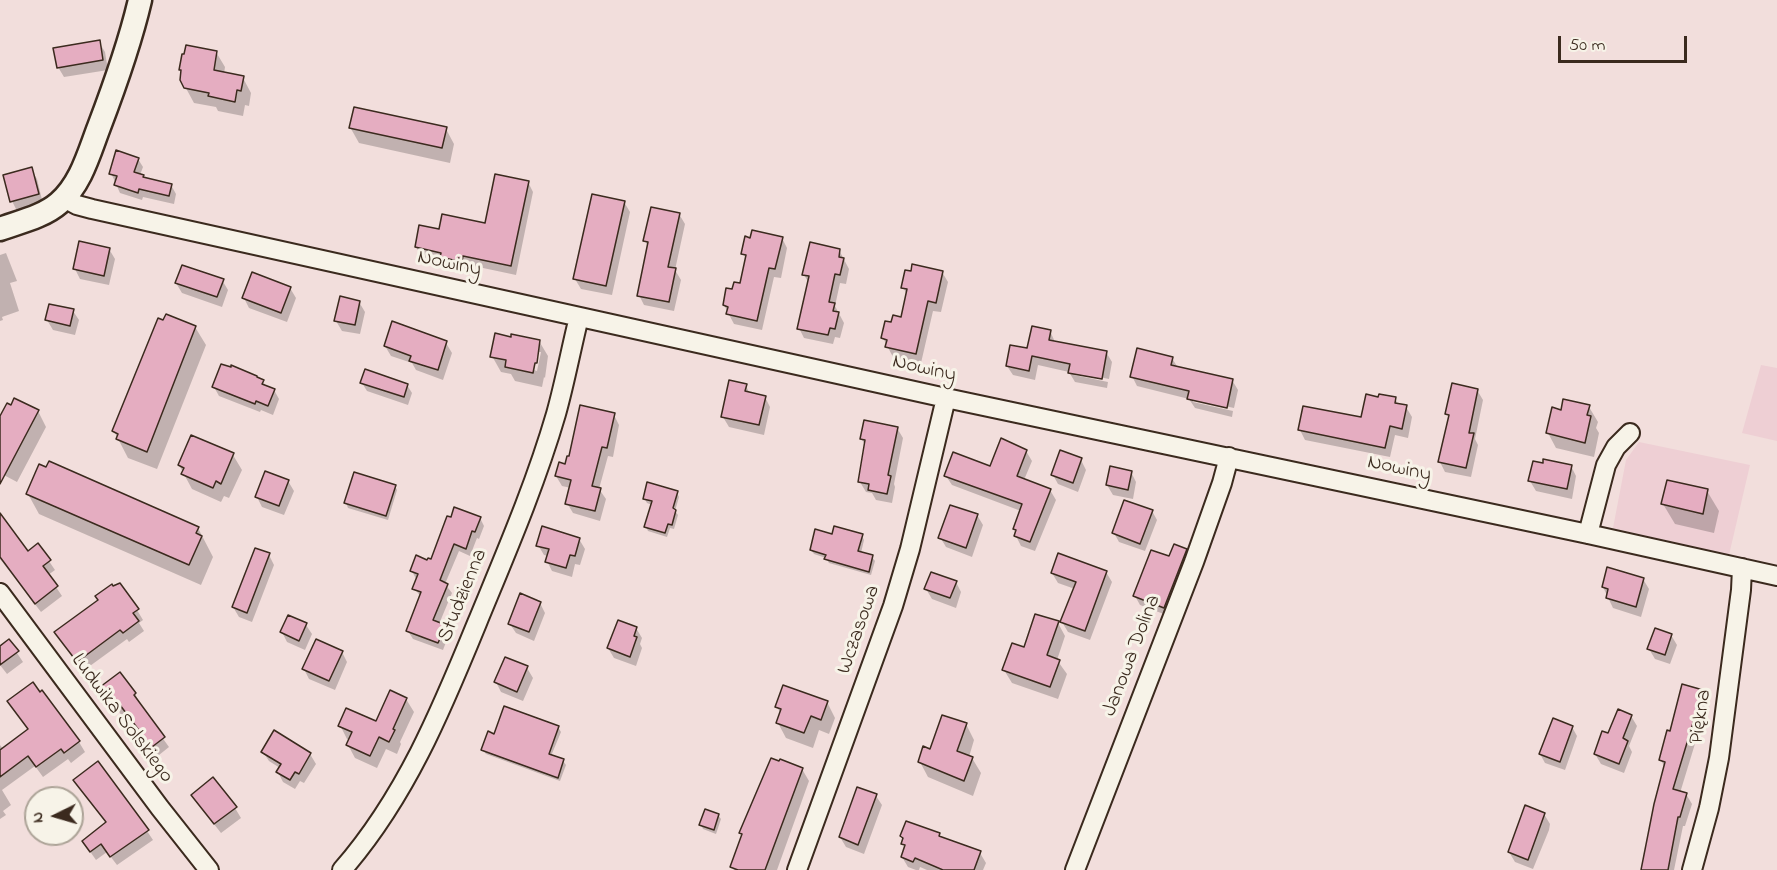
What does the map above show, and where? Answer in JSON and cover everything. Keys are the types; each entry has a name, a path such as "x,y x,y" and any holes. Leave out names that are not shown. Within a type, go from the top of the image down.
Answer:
{"street":[{"path":"0,229 45,212 64,198 74,185 126,50 140,0"},
{"name":"Nowiny","path":"64,198 92,209 946,398 1777,576"},
{"name":"Studzienna","path":"342,870 368,837 398,792 427,741 446,699 501,565 541,459 556,413 579,317"},
{"name":"Wczasowa","path":"796,870 893,606 913,540 946,398"},
{"path":"1588,534 1606,465 1616,447 1630,433"},
{"name":"Janowa Dolina","path":"1075,870 1194,562 1229,457"},
{"name":"Piękna","path":"1692,870 1709,808 1723,734 1742,568"},
{"name":"Ludwika Solskiego","path":"0,593 208,870"}],"shaded area":[{"path":"1761,365 1777,368 1777,441 1742,433"},
{"path":"1639,442 1750,465 1729,555 1613,528 1626,460"}],"building":[{"path":"100,40 103,60 57,68 53,48"},
{"path":"186,45 217,51 214,70 244,76 241,91 237,90 235,102 184,88 180,80 181,70 179,70"},
{"path":"354,107 447,127 442,148 349,128"},
{"path":"116,150 139,158 134,172 144,175 143,177 172,184 169,196 139,189 138,193 114,185 117,176 109,174"},
{"path":"32,167 39,194 10,202 3,175"},
{"path":"495,174 529,181 511,266 463,256 462,262 440,257 441,253 415,247 419,225 439,229 442,214 485,223"},
{"path":"592,194 625,201 606,286 573,279"},
{"path":"651,207 680,213 668,267 676,268 669,302 637,296 648,242 643,241"},
{"path":"752,230 783,237 775,269 769,268 757,321 726,314 728,307 723,305 726,288 732,289 734,282 740,283 746,255 741,254 745,236 750,238"},
{"path":"79,241 110,248 104,276 73,269"},
{"path":"810,242 840,249 839,257 844,258 840,275 835,274 829,302 835,303 833,311 839,312 835,329 830,328 828,335 797,329 809,276 802,275"},
{"path":"912,264 943,271 936,303 928,301 916,354 885,347 887,340 881,338 885,321 891,322 893,315 901,317 907,289 901,288 905,270 911,271"},
{"path":"182,265 224,279 217,297 175,283"},
{"path":"252,272 291,287 281,313 242,298"},
{"path":"340,296 360,301 355,325 334,321"},
{"path":"49,304 74,309 70,326 45,320"},
{"path":"166,314 196,326 147,452 116,439 118,434 112,431 158,318 163,320"},
{"path":"392,321 447,341 438,370 409,361 411,356 384,346"},
{"path":"1032,326 1051,330 1049,340 1107,351 1102,379 1068,373 1070,364 1032,356 1029,371 1006,366 1010,345 1027,348"},
{"path":"495,333 540,340 537,363 535,363 533,373 505,367 506,360 490,357"},
{"path":"1137,348 1173,357 1171,365 1233,379 1227,408 1187,399 1189,391 1130,377"},
{"path":"221,364 231,367 231,365 257,376 264,380 262,384 275,389 268,406 256,401 255,404 212,387"},
{"path":"365,369 408,384 404,397 360,383"},
{"path":"729,380 747,384 745,391 766,396 759,425 721,417"},
{"path":"1452,383 1478,389 1469,433 1474,433 1466,468 1438,462 1449,415 1445,414"},
{"path":"1366,394 1396,397 1395,403 1407,405 1402,429 1390,426 1385,448 1298,430 1303,406 1361,417"},
{"path":"14,398 39,410 0,484 0,416 7,403 11,405"},
{"path":"1563,399 1590,405 1587,415 1591,416 1585,443 1546,433 1552,407 1561,410"},
{"path":"580,405 615,413 607,448 602,447 592,486 601,488 595,511 565,504 571,480 555,476 559,462 565,464 569,456"},
{"path":"864,420 898,427 888,475 891,476 887,494 868,490 869,484 858,482 865,440 860,439"},
{"path":"191,435 234,453 221,484 216,481 213,488 181,474 184,468 178,465"},
{"path":"1001,438 1027,450 1017,476 1051,489 1030,542 1014,536 1016,530 1013,529 1022,504 944,476 953,452 990,466"},
{"path":"1060,450 1082,458 1073,483 1051,475"},
{"path":"1543,459 1572,465 1567,489 1528,481 1533,461 1543,463"},
{"path":"49,461 199,527 196,533 202,536 189,565 26,494 39,464 46,467"},
{"path":"1110,466 1132,471 1128,490 1106,485"},
{"path":"265,471 289,480 279,506 255,497"},
{"path":"354,472 396,485 386,516 344,503"},
{"path":"1667,480 1708,489 1703,514 1661,504"},
{"path":"647,482 678,491 673,508 676,510 672,525 668,524 665,533 644,527 652,501 643,499"},
{"path":"1124,500 1153,510 1140,544 1112,533"},
{"path":"950,505 978,514 966,548 938,538"},
{"path":"454,507 481,517 475,532 472,531 466,549 454,544 440,580 448,584 433,620 446,625 438,643 406,631 421,592 412,589 418,574 410,571 416,555 427,560 431,559 447,516 451,517"},
{"path":"0,513 28,551 38,543 51,560 43,566 58,586 35,604 0,557"},
{"path":"542,526 580,538 575,556 570,555 566,568 545,562 549,549 536,546"},
{"path":"834,526 863,534 858,551 873,555 869,572 824,559 826,555 810,550 815,529 832,534"},
{"path":"1174,544 1187,549 1164,608 1133,596 1151,550 1169,556"},
{"path":"255,548 270,553 247,613 232,607"},
{"path":"1058,553 1107,571 1085,631 1060,622 1076,582 1051,573"},
{"path":"1607,567 1644,578 1636,607 1606,598 1608,589 1602,587"},
{"path":"931,572 957,581 950,598 924,589"},
{"path":"120,583 139,609 133,613 139,621 123,633 120,630 77,662 54,632 98,600 95,596 112,584 113,586"},
{"path":"520,593 541,602 529,632 508,624"},
{"path":"1035,614 1059,621 1047,655 1060,660 1050,687 1002,670 1012,643 1024,647"},
{"path":"288,615 307,623 299,641 280,632"},
{"path":"618,620 637,627 634,636 637,637 630,657 607,648"},
{"path":"1655,628 1672,634 1665,655 1647,649"},
{"path":"9,639 19,651 0,665 0,646"},
{"path":"316,639 343,651 329,681 302,669"},
{"path":"505,657 528,666 517,692 494,682"},
{"path":"120,672 165,737 148,750 134,732 138,729 120,705 116,708 100,687"},
{"path":"33,682 40,692 42,690 80,741 64,753 61,749 36,767 28,756 0,777 0,750 28,729 7,701"},
{"path":"1682,684 1703,690 1673,789 1687,793 1680,817 1678,817 1668,870 1641,870 1665,762 1659,760 1667,730 1670,731"},
{"path":"783,685 828,701 821,720 811,716 804,733 776,723 781,709 775,707"},
{"path":"390,690 407,698 389,742 379,737 370,756 346,745 352,732 338,726 346,708 376,721"},
{"path":"504,706 559,726 549,754 564,759 558,778 481,750 488,731 494,734"},
{"path":"1618,709 1632,715 1623,738 1628,741 1619,764 1594,754 1602,731 1608,733"},
{"path":"942,715 967,723 957,751 973,757 964,781 918,762 923,746 930,749"},
{"path":"1553,718 1573,726 1560,762 1539,754"},
{"path":"274,730 311,753 299,774 295,772 290,780 276,772 281,764 261,752"},
{"path":"771,758 803,768 765,870 738,870 730,867 742,834 739,833"},
{"path":"98,761 149,830 110,857 101,844 90,852 84,844 84,839 106,822 84,794 84,786 78,786 73,780"},
{"path":"213,777 237,807 214,824 191,795"},
{"path":"857,787 877,794 858,845 839,837"},
{"path":"1525,805 1545,813 1528,860 1508,852"},
{"path":"705,809 719,814 714,830 699,825"},
{"path":"906,821 981,851 974,870 943,870 915,858 913,862 901,857 905,845 901,844 903,838 900,836"}]}
